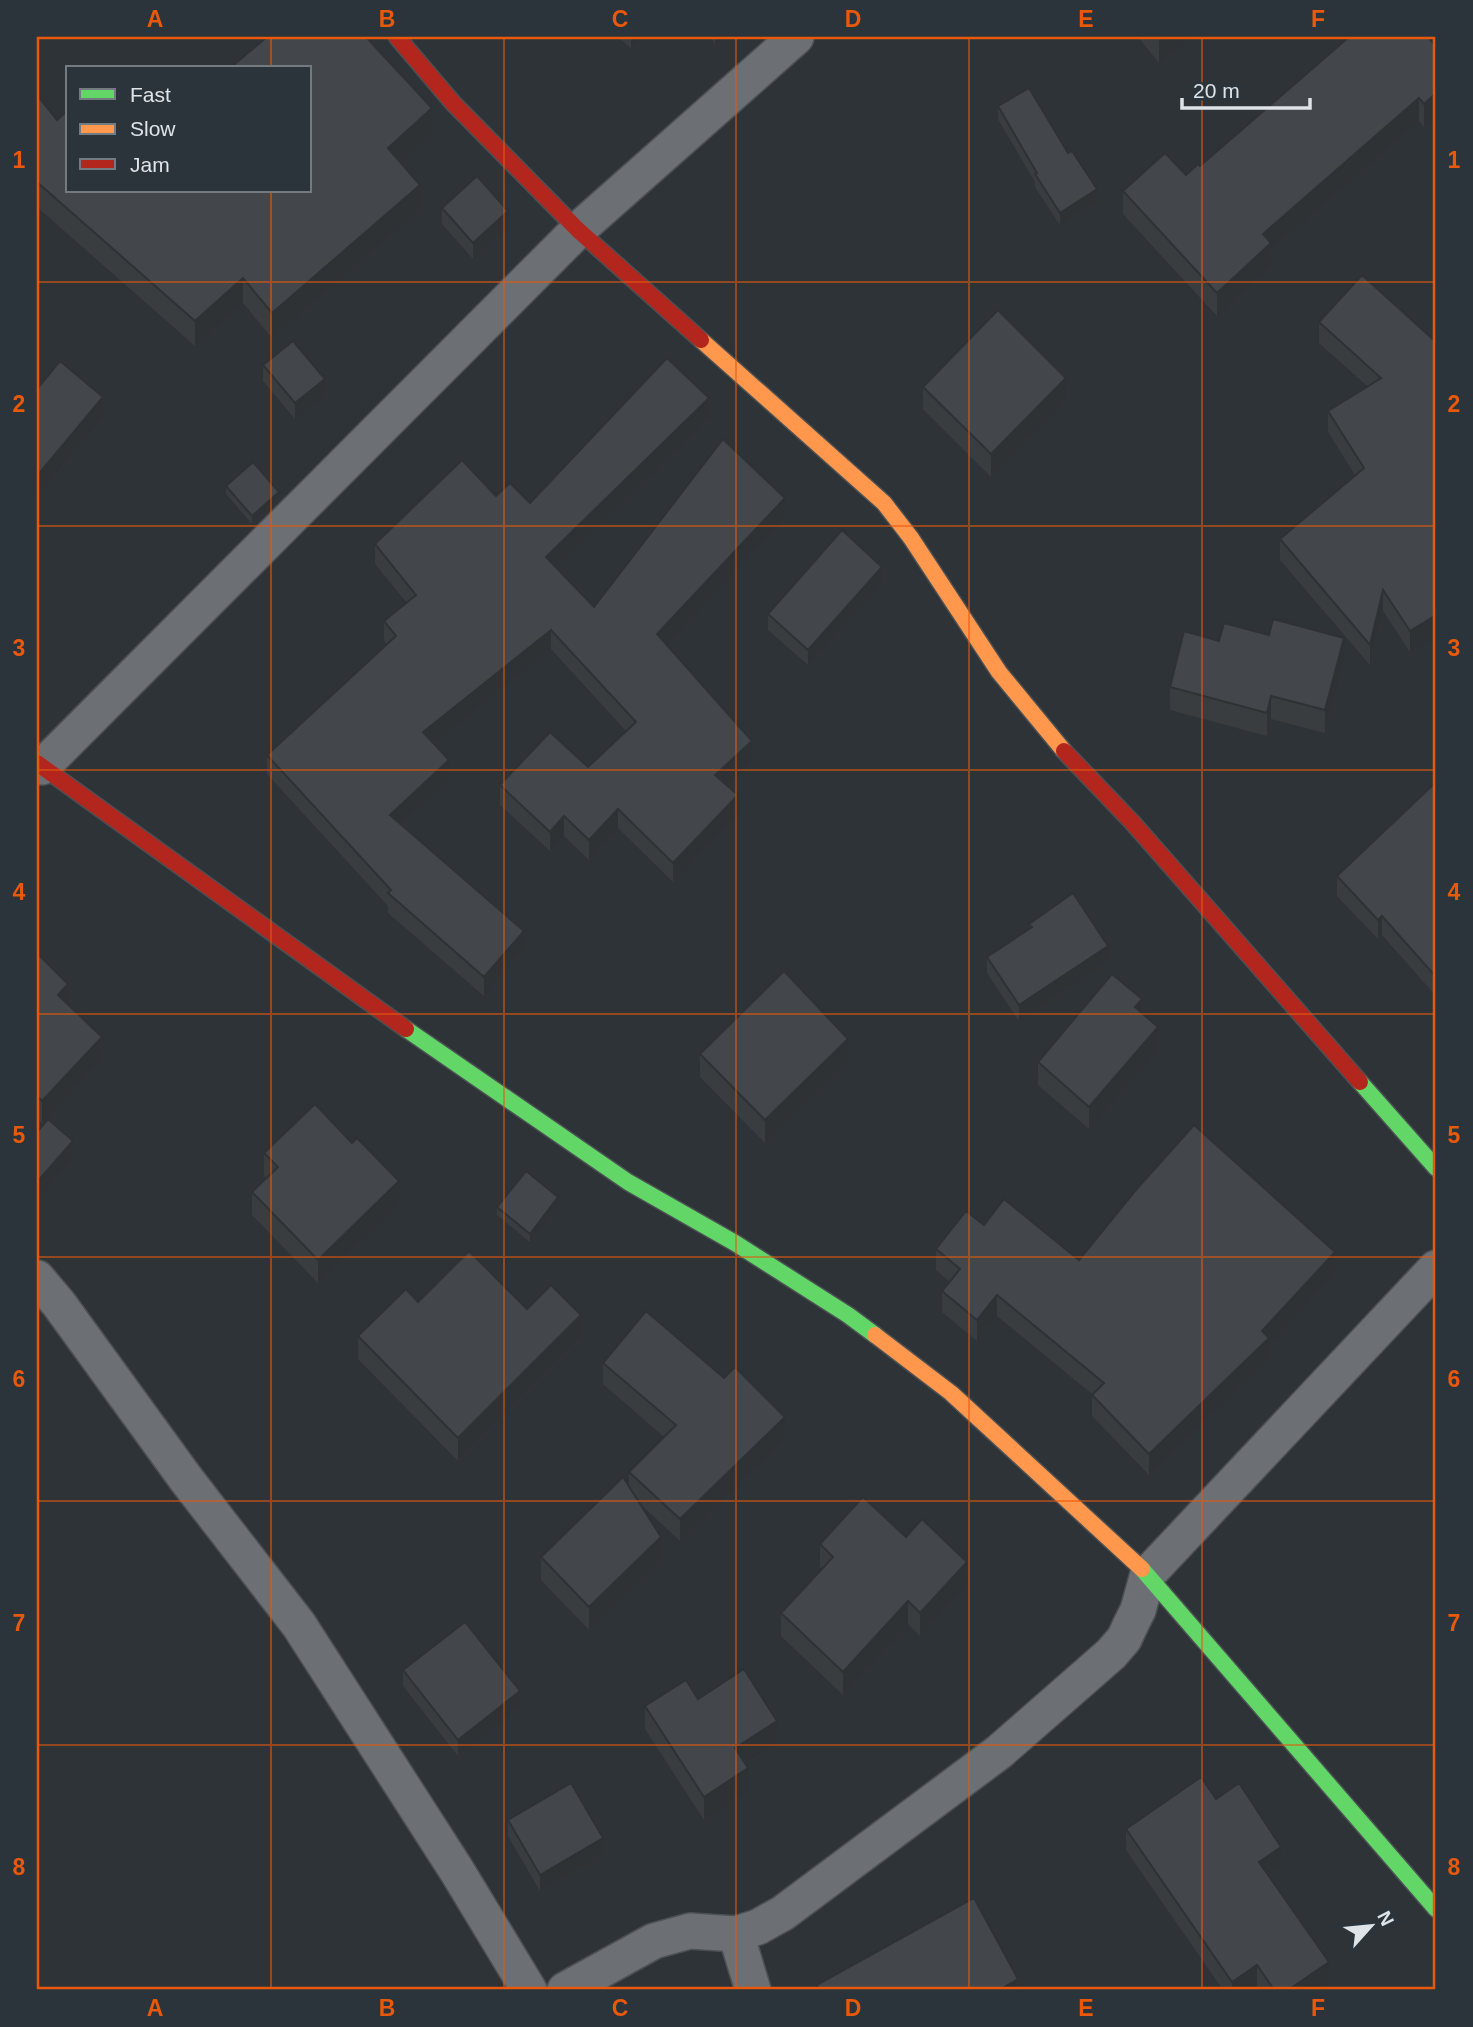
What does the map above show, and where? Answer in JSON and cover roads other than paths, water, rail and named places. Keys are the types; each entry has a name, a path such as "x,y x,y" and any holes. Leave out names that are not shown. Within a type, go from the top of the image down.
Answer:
{"street":[{"path":"397,37 453,103 578,230 884,503 907,530 980,646 1010,688 1080,770 1141,832 1436,1168"},
{"path":"796,37 578,230 39,765 433,1049 628,1182 735,1243 848,1315 951,1393 1148,1574 1436,1909"},
{"path":"565,1990 654,1941 690,1931 736,1934 758,1927 783,1913 1020,1734 1124,1639 1138,1610 1148,1574 1436,1268"},
{"path":"37,1278 59,1304 186,1479 299,1625 529,1990"},
{"path":"736,1934 753,1990"}]}
